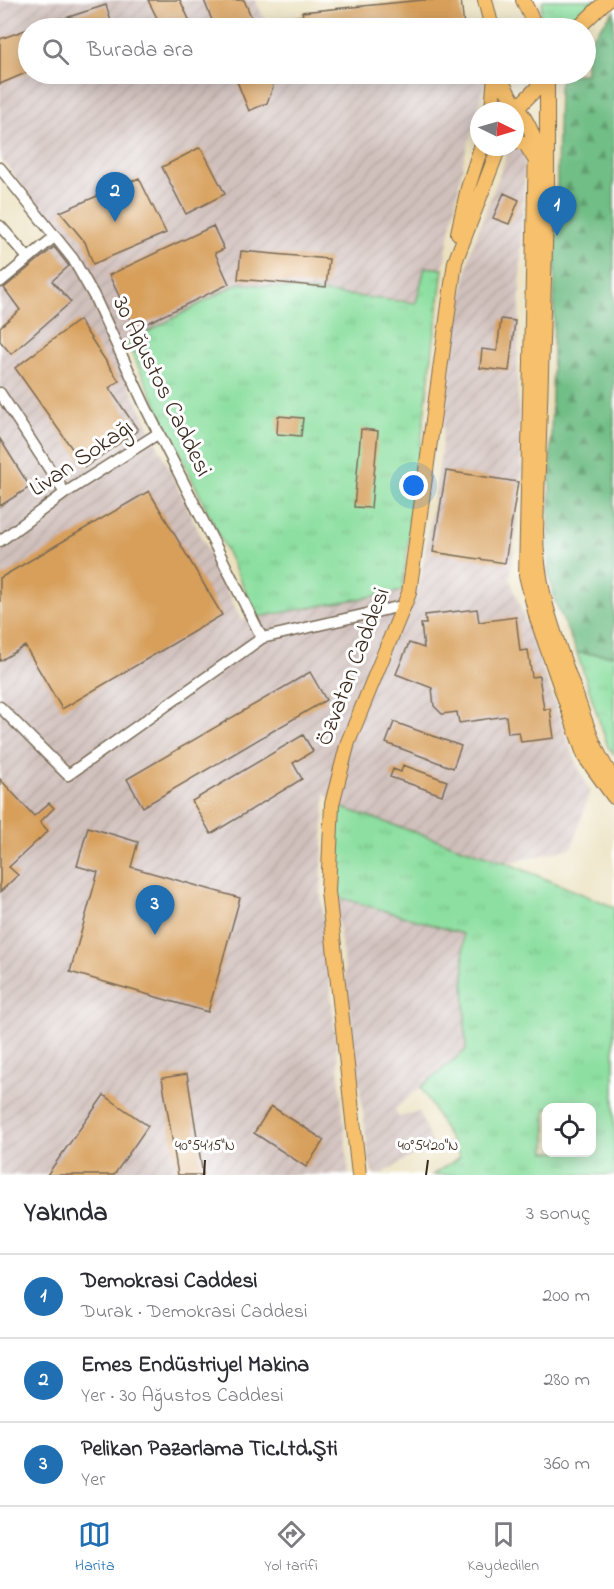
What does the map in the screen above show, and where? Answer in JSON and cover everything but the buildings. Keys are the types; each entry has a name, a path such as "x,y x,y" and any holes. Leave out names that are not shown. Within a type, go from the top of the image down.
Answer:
{"main road":[{"path":"485,0 490,18"},
{"path":"522,0 531,18"},
{"path":"588,18 607,0"},
{"path":"494,102 498,84"},
{"path":"503,84 513,102"},
{"path":"506,84 512,90 531,92"},
{"path":"522,102 541,84"},
{"path":"547,84 547,184 536,531 538,577 547,612 597,754 614,780"},
{"path":"524,115 534,135 536,162 526,575 537,619 585,757 603,785 614,797"},
{"path":"524,145 529,147 536,162"},
{"path":"455,262 462,208 478,156"},
{"name":"Özvatan Caddesi","path":"359,1175 328,891 332,804 339,767 356,721 406,605 455,262 496,156"}],"street":[{"name":"30 Ağustos Caddesi","path":"0,168 53,238 73,259 262,638"},
{"path":"0,226 28,258"},
{"path":"0,282 53,238"},
{"path":"0,393 65,493"},
{"name":"Livan Sokağı","path":"0,541 65,493 159,433"},
{"path":"0,707 68,775 262,638 406,605"}],"shaded area":[{"path":"0,0 255,0 264,18 18,18 18,84 484,84 479,102 470,102 470,137 443,269 425,268 416,304 239,283 113,351 241,620 419,588 440,461 454,335 471,250 507,156 524,156 525,149 517,381 522,478 510,579 577,765 590,791 572,848 507,863 337,806 325,793 321,895 349,1175 0,1175 0,290 62,235 0,158"},
{"path":"335,896 463,934 466,1050 395,1109 398,1117 419,1112 432,1144 380,1175 374,1175 370,1167"}],"green space":[{"path":"543,0 596,0 577,18 542,18 540,14"},
{"path":"614,11 614,655 577,653 554,599 548,569 559,87 560,84 596,84 596,32"},
{"path":"425,267 443,269 402,591 258,617 127,343 239,283 416,303"},
{"path":"577,653 614,655 614,754 608,747"},
{"path":"337,806 507,863 614,907 614,1175 432,1175 460,1157 421,1087 466,1050 463,934 335,896"}],"place":[{"name":"Emes Endüstriyel Makina","path":"115,222"},
{"name":"Demokrasi Caddesi","path":"557,236"},
{"name":"Pelikan Pazarlama Tic.Ltd.Şti","path":"155,935"}]}
